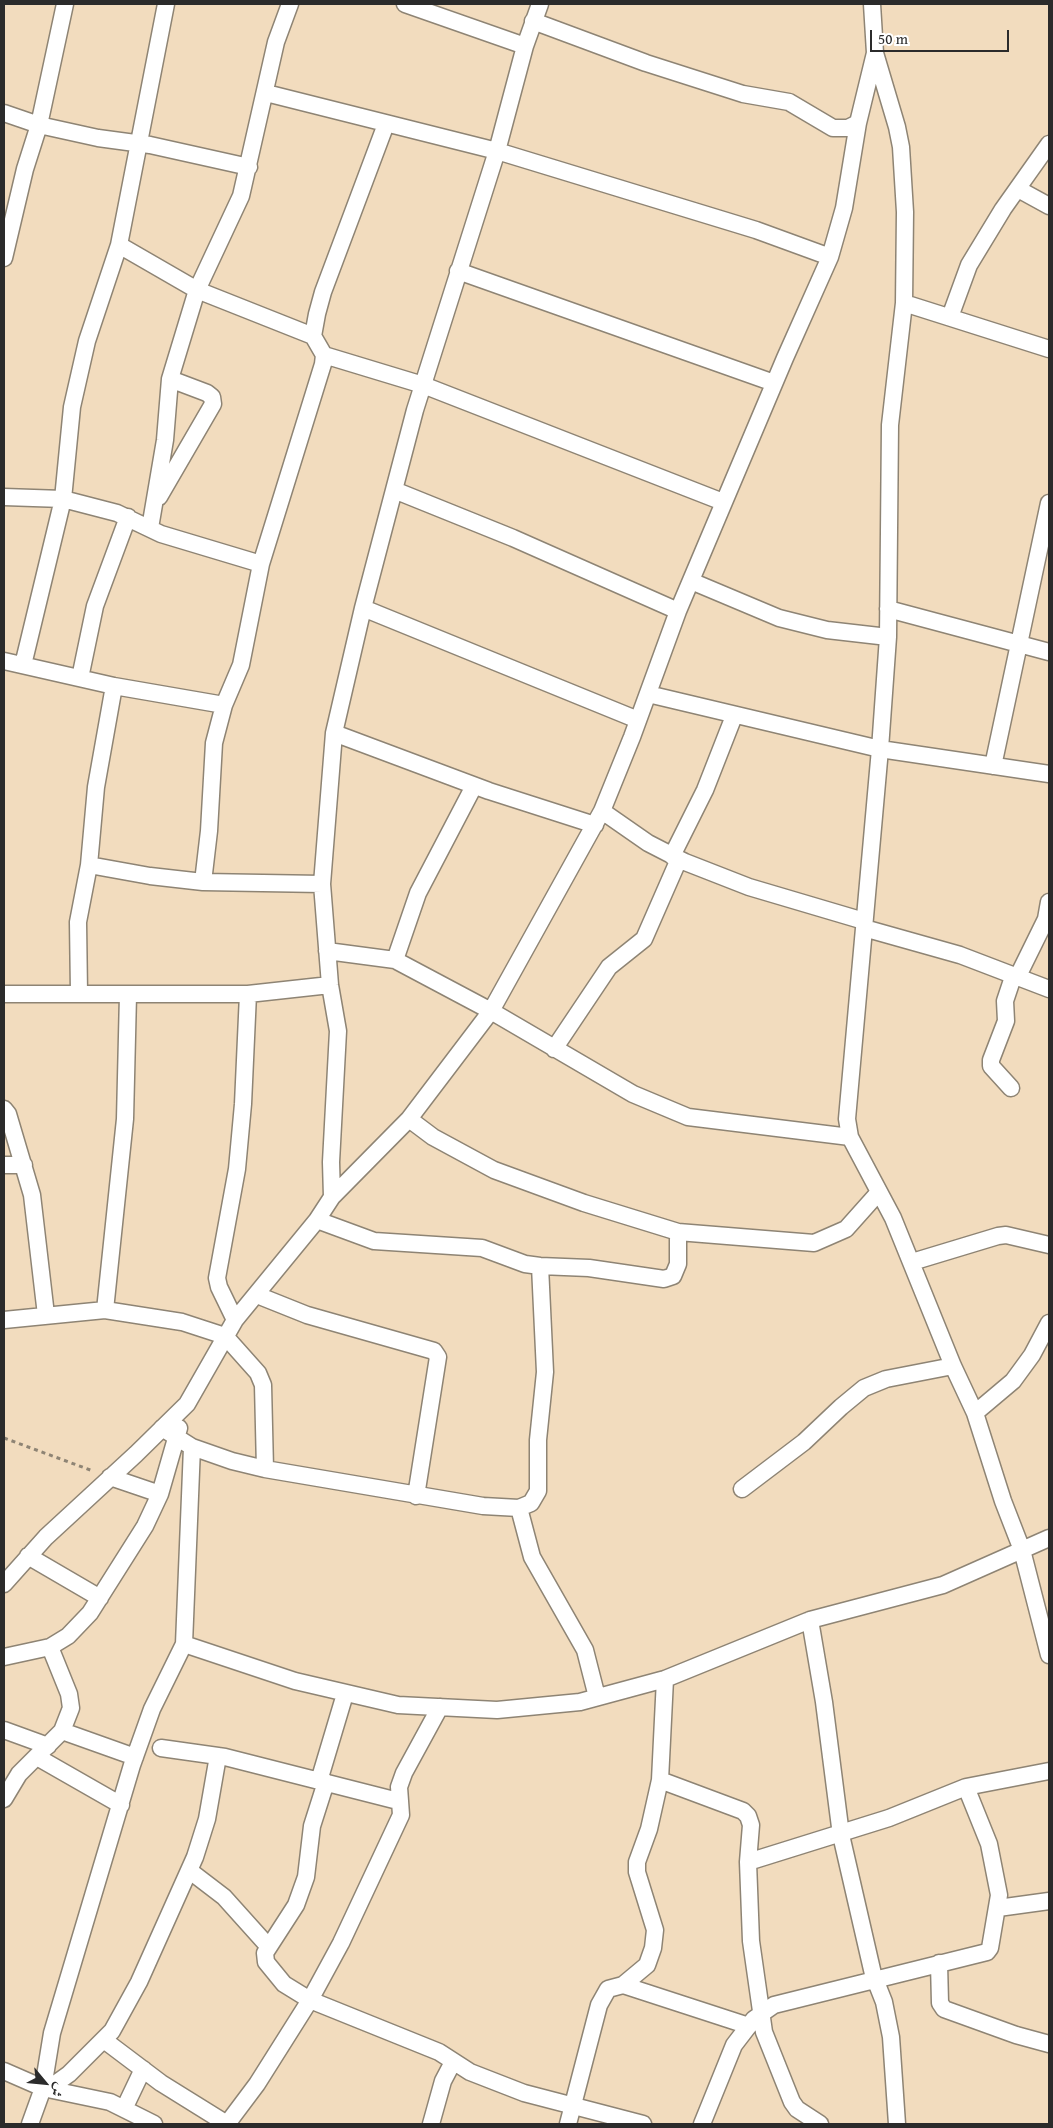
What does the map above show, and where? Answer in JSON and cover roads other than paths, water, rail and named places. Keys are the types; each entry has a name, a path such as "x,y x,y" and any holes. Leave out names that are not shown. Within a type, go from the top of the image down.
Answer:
{"street":[{"path":"4,258 25,169 39,125 64,4"},
{"path":"23,665 62,499 72,407 87,341 119,246 137,144 166,4"},
{"path":"150,528 164,447 170,379 197,290 241,196 266,93 276,42 290,4"},
{"path":"405,4 525,46"},
{"path":"332,1197 331,1162 338,1031 330,985 322,884 334,733 363,608 423,385 497,151 525,46 540,4"},
{"path":"872,4 875,53 901,147 905,212 904,303 890,425 888,637 880,749 847,1119 850,1137 893,1218 953,1366 975,1413 1003,1501 1022,1550 1049,1655"},
{"path":"533,21 646,63 743,94 789,102 833,128 848,128 858,123"},
{"path":"4,1657 50,1647 68,1636 90,1613 145,1526 160,1494 187,1404 235,1320 317,1220 332,1197 409,1119 491,1011 598,818 638,720 678,611 723,502 830,257 844,208 858,123 875,53"},
{"path":"266,93 497,151 756,230 830,257"},
{"path":"4,113 39,125 249,167"},
{"path":"313,336 322,292 386,124"},
{"path":"950,317 969,266 1003,209 1049,144"},
{"path":"1018,188 1049,206"},
{"path":"119,246 197,290 313,336 324,355 423,385 723,502"},
{"path":"458,271 774,383"},
{"path":"904,303 1049,349"},
{"path":"202,882 209,831 214,742 224,706 241,665 261,564 324,355"},
{"path":"153,508 213,404 212,397 207,393 170,379"},
{"path":"394,490 513,538 678,611"},
{"path":"4,497 62,499 128,517 161,534 261,564"},
{"path":"993,766 1049,504"},
{"path":"80,678 95,606 128,517"},
{"path":"691,581 779,618 827,630 888,637"},
{"path":"363,608 638,720"},
{"path":"888,609 1049,652"},
{"path":"4,661 114,686 224,706"},
{"path":"79,993 78,922 89,865 96,787 114,686"},
{"path":"648,694 734,716 880,749 1049,774"},
{"path":"554,1048 609,967 644,939 675,858 705,790 734,716"},
{"path":"334,733 474,786 598,818 675,858 749,887 960,955 1049,990"},
{"path":"395,960 418,894 474,786"},
{"path":"89,865 150,876 202,882 322,884"},
{"path":"1011,1088 991,1066 991,1060 1006,1021 1005,1001 1015,977 1046,919 1049,902"},
{"path":"327,951 395,960 491,1011 634,1094 688,1117 850,1137"},
{"path":"4,994 248,994 330,985"},
{"path":"235,1320 219,1287 218,1278 237,1169 243,1104 248,994"},
{"path":"105,1310 125,1119 128,995"},
{"path":"4,1109 8,1114 32,1195 46,1315"},
{"path":"409,1119 433,1137 494,1170 584,1203 678,1232 814,1244 846,1229 879,1192"},
{"path":"4,1165 24,1165"},
{"path":"317,1220 374,1241 482,1248 525,1264 589,1268 664,1279 673,1276 678,1264 678,1232"},
{"path":"912,1262 1006,1235 1049,1245"},
{"path":"162,1428 192,1447 232,1461 266,1469 483,1506 519,1508 531,1503 538,1492 538,1440 545,1372 540,1266"},
{"path":"257,1295 308,1315 434,1351 438,1357 416,1496"},
{"path":"4,1320 105,1310 182,1322 225,1336 258,1373 263,1385 266,1469"},
{"path":"975,1413 1013,1381 1032,1355 1049,1323"},
{"path":"742,1489 804,1442 864,1388 886,1379 953,1366"},
{"path":"4,1584 46,1537 187,1404"},
{"path":"35,2122 46,2089 52,2033 84,1921 152,1709 184,1644 192,1447"},
{"path":"110,1477 160,1494"},
{"path":"519,1508 532,1557 585,1650 597,1697"},
{"path":"184,1644 295,1681 398,1706 497,1710 580,1702 665,1679 810,1620 943,1585 1049,1538"},
{"path":"28,1556 100,1598"},
{"path":"810,1620 824,1702 841,1835 876,1980 884,2002 891,2038 897,2124"},
{"path":"4,1799 19,1774 62,1731 71,1708 69,1694 50,1647"},
{"path":"568,2124 574,2108 599,2005 608,1989 623,1985 647,1965 654,1948 655,1930 637,1872 660,1780 665,1679"},
{"path":"345,1694 312,1826 306,1877 296,1905 268,1946 265,1953 266,1962 284,1984 310,2000 439,2052 479,2076 574,2108 644,2124"},
{"path":"104,2040 142,2069 227,2124 258,2084 310,2000 341,1943 401,1815 398,1801 399,1787 404,1773 440,1707"},
{"path":"4,1730 42,1751 121,1804"},
{"path":"62,1731 135,1758"},
{"path":"161,1748 218,1756 398,1801"},
{"path":"46,2089 68,2074 104,2040 115,2026 139,1982 190,1871 207,1819 218,1756"},
{"path":"748,1862 841,1835 966,1787 1049,1771"},
{"path":"660,1780 743,1811 748,1816 751,1825 748,1862 752,1947 764,2032 792,2102 797,2108 820,2124"},
{"path":"702,2124 734,2044 762,2012 782,2001 987,1952 990,1948 999,1895 989,1844 966,1787"},
{"path":"190,1871 224,1897 268,1946"},
{"path":"998,1908 1049,1901"},
{"path":"938,1964 940,2003 944,2009 1016,2035 1049,2044"},
{"path":"623,1985 750,2026"},
{"path":"431,2124 444,2081 453,2062"},
{"path":"124,2109 142,2069"},
{"path":"4,2071 46,2089 110,2102 150,2123"}]}
